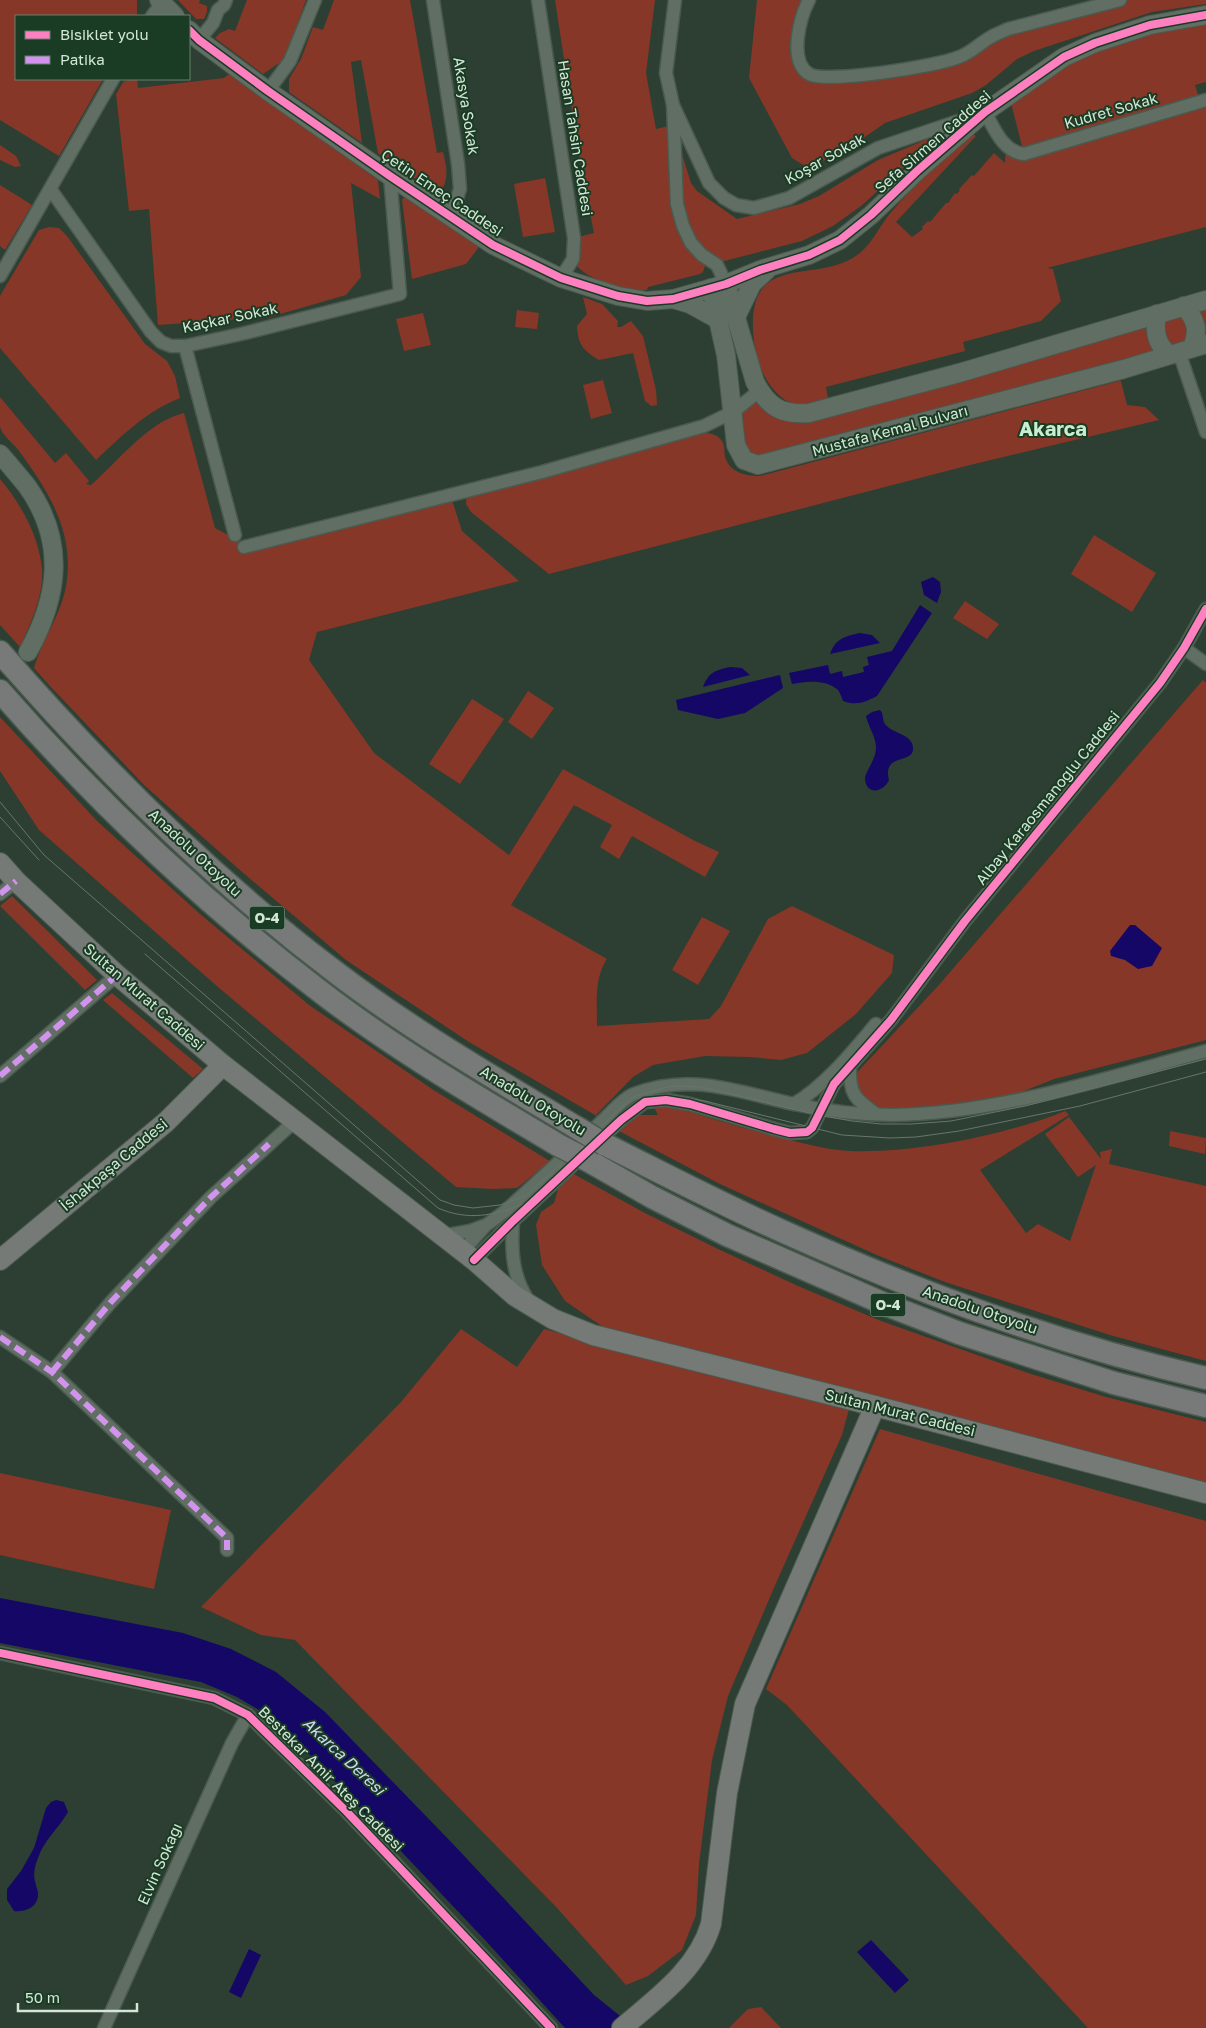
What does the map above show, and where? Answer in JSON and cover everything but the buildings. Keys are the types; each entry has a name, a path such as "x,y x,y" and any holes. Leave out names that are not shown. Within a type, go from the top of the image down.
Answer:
{"highway":[{"name":"Anadolu Otoyolu","path":"0,652 131,794 265,917 335,972 455,1055 604,1144 784,1232 932,1294 1099,1350 1206,1378"},
{"name":"Anadolu Otoyolu","path":"0,691 89,788 209,901 257,942 318,990 441,1075 558,1145 652,1197 727,1235 887,1305 959,1333 1114,1383 1206,1406"}],"main road":[{"name":"Sultan Murat Caddesi","path":"0,863 16,881 117,975 222,1065 468,1256 515,1296 553,1319 593,1335 876,1406 1206,1493"},
{"name":"İshakpaşa Caddesi","path":"0,1260 166,1122 222,1065"},
{"path":"622,2028 687,1970 706,1940 711,1924 727,1793 745,1704 876,1406"}],"street":[{"path":"194,35 213,23 218,10 224,5 226,0"},
{"path":"268,91 290,62 315,0"},
{"name":"Akasya Sokak","path":"433,0 458,164 460,189 451,217"},
{"name":"Hasan Tahsin Caddesi","path":"538,0 574,238 573,259 561,278"},
{"name":"Koşar Sokak","path":"675,0 666,73 673,105 676,195 683,226 691,243 702,255 717,265 719,286"},
{"path":"809,0 799,26 799,56 807,74 824,78 851,76 945,61 959,57 990,37 1008,29 1120,0"},
{"path":"158,6 173,15"},
{"name":"Sefa Sirmen Caddesi","path":"719,286 809,255 840,240 871,215 917,171 985,112 1064,57 1093,44 1150,25 1206,15"},
{"name":"Çetin Emeç Caddesi","path":"194,35 268,91 493,245 561,278 618,296 647,301 673,299 719,286"},
{"path":"0,276 113,80"},
{"name":"Kudret Sokak","path":"985,112 1000,139 1012,150 1024,154 1206,100"},
{"name":"Koşar Sokak","path":"673,105 709,183 724,198 736,205 754,208 789,198 878,148 985,112"},
{"name":"Kaçkar Sokak","path":"51,190 151,332 161,342 171,346 185,346 241,334 400,294 390,176"},
{"path":"736,317 752,284 769,268"},
{"path":"719,286 736,317 754,382 775,408 792,414 809,413 959,373 1193,304 1197,331 1187,350 1206,432"},
{"name":"Mustafa Kemal Bulvarı","path":"719,286 718,320 726,355 736,445 744,460 758,465 1187,350"},
{"path":"673,299 690,304 718,320"},
{"path":"1160,313 1155,332 1157,340 1187,350"},
{"path":"185,346 235,535"},
{"path":"244,547 568,465 704,426 733,412 760,391"},
{"path":"0,454 34,498 47,527 53,549 55,572 49,600 44,618 28,652"},
{"name":"Albay Karaosmanoğlu Caddesi","path":"513,1221 621,1120 645,1102 666,1100 690,1104 759,1126 790,1133 807,1132 812,1128 834,1084 891,1020 965,920 1160,683 1184,648 1206,609"},
{"path":"1184,648 1206,664"},
{"path":"0,894 16,881"},
{"path":"4,1073 117,975"},
{"path":"794,1104 812,1091 883,1016 905,1000"},
{"path":"442,1236 485,1226 504,1212 632,1095 666,1084 699,1083 738,1089 794,1104 821,1108 876,1114 912,1114 993,1104 1069,1088 1206,1051"},
{"path":"850,1067 849,1081 852,1093 860,1103 876,1114"},
{"path":"52,1372 111,1302 211,1197 295,1121"},
{"path":"468,1256 513,1221"},
{"path":"513,1221 511,1244 513,1264 519,1285 532,1306"},
{"path":"468,1256 485,1226"},
{"path":"0,1337 52,1372 227,1538 227,1550"},
{"name":"Bestekar Amir Ateş Caddesi","path":"0,1653 214,1698 248,1715 347,1812 551,2028"},
{"name":"Elvin Sokağı","path":"104,2028 232,1743 248,1715"}],"shaded area":[{"path":"0,0 137,0 137,15 15,15 15,80 102,80 59,156 0,120"},
{"path":"178,0 200,0 199,3 207,6 204,19 196,19"},
{"path":"247,0 306,0 285,59 263,74 215,38 220,33 229,29 235,31"},
{"path":"334,0 410,0 437,153 443,152 446,166 446,179 443,188 433,191 378,153 361,60 351,62 362,143 289,92 289,79 301,59 313,27 323,30"},
{"path":"555,0 655,0 646,73 656,129 673,125 691,183 697,191 737,219 800,204 819,196 878,160 942,133 861,206 833,226 802,241 705,266 700,274 648,287 647,290 617,286 593,278 577,265 573,258 574,238 594,233 579,157"},
{"path":"757,0 809,0 799,26 807,73 937,63 990,37 1120,0 1206,0 1206,4 1152,12 1034,51 1017,59 986,85 972,93 885,123 849,148 848,153 805,166 792,158 749,78"},
{"path":"1206,15 1206,82 1195,85 1200,101 1206,100 1206,227 1047,268 1053,269 1061,301 1041,321 963,342 965,351 826,387 828,398 812,403 793,404 774,390 761,370 756,354 753,330 755,305 763,288 775,279 791,273 845,262 861,252 902,200 970,132 976,136 896,222 912,237 923,229 922,227 928,221 930,222 994,153 1005,163 1006,145 1024,154 1009,95 1064,57"},
{"path":"229,74 378,180 380,199 351,183 361,277 346,295 270,317 158,325 149,209 129,211 116,94 124,81 130,80 137,80 138,88 224,78"},
{"path":"0,145 16,156 21,166 15,167 0,160"},
{"path":"545,178 555,232 523,237 514,184"},
{"path":"0,185 32,205 5,250 0,246"},
{"path":"404,197 479,247 466,264 412,279 402,200"},
{"path":"49,227 59,228 67,236 145,344 167,361 175,376 180,398 145,417 96,460 0,348 0,296 39,230"},
{"path":"583,297 602,304 618,321 617,327 621,327 631,321 643,336 656,390 657,405 651,406 645,401 633,353 599,360 582,346 577,326 587,314"},
{"path":"1206,300 1206,344 744,460 733,412 759,391 792,414"},
{"path":"517,310 539,313 537,329 515,327"},
{"path":"423,313 431,345 404,351 396,319"},
{"path":"603,380 612,413 591,419 583,385"},
{"path":"1121,381 1127,405 1145,407 1159,420 966,466 549,574 471,512 466,504 467,490 701,432 713,434 720,439 724,444 727,462 735,470 744,474 760,476"},
{"path":"0,397 55,463 66,453 89,481 86,484 91,485 146,433 171,418 184,413 215,528 230,536 235,535 244,547 450,494 462,531 519,581 317,632 309,660 374,753 509,855 563,769 695,841 719,852 705,877 632,836 619,859 600,847 612,825 574,805 511,905 607,959 598,982 597,1026 709,1019 721,1006 768,919 792,906 894,955 892,973 856,1014 807,1053 781,1060 705,1056 653,1065 633,1077 596,1115 658,1115 653,1105 665,1104 752,1130 815,1146 849,1151 874,1151 930,1146 988,1135 1042,1120 1065,1111 1069,1115 980,1170 1026,1233 1038,1224 1070,1241 1096,1165 1078,1177 1045,1134 1069,1117 1101,1159 1100,1152 1112,1149 1109,1164 1206,1186 1206,1361 1110,1335 945,1282 879,1256 720,1184 619,1131 595,1115 469,1042 346,960 145,786 34,668 58,613 65,591 68,561 66,543 56,510 48,495 19,451 1,430"},
{"path":"0,479 28,521 37,545 42,569 39,599 20,647 0,625"},
{"path":"1094,535 1156,573 1132,612 1071,574"},
{"path":"965,601 999,624 987,639 953,618"},
{"path":"1203,680 1206,683 1206,1040 1054,1079 994,1103 876,1114 849,1081 938,986"},
{"path":"528,691 554,708 532,739 508,722"},
{"path":"472,699 504,719 460,784 429,764"},
{"path":"0,717 98,822 200,914 309,1005 435,1091 548,1160 645,1213 798,1286 881,1321 1031,1374 1106,1397 1206,1422 1206,1485 603,1327 565,1301 542,1265 536,1225 541,1212 554,1203 561,1179 542,1168 517,1188 456,1187 218,987 39,830 0,771"},
{"path":"12,896 97,980 85,990 0,906"},
{"path":"702,917 730,931 698,985 672,970"},
{"path":"112,993 203,1069 193,1078 103,1000"},
{"path":"1170,1131 1206,1138 1205,1154 1169,1146"},
{"path":"461,1329 517,1367 544,1329 849,1409 842,1435 728,1696 712,1760 699,1864 696,1915 682,1950 648,1976 626,1985 558,1909 295,1640 261,1635 201,1607 401,1402"},
{"path":"880,1429 1206,1521 1206,2028 1088,2028 787,1705 766,1689"},
{"path":"0,1473 171,1510 154,1589 0,1555"},
{"path":"761,2007 781,2028 729,2028 748,2009"}],"water":[{"path":"933,577 940,582 941,592 937,603 924,595 921,582"},
{"path":"920,605 932,613 877,696 865,702 852,703 843,701 838,690 822,682 792,684 789,673 828,665 830,674 842,671 843,677 864,672 863,667 869,665 867,657 892,651"},
{"path":"860,633 872,635 880,643 830,654 841,639"},
{"path":"730,667 742,668 750,675 703,687 707,678 713,673"},
{"path":"780,675 783,688 745,713 718,719 678,710 676,700"},
{"path":"880,710 885,724 910,740 913,749 912,754 894,762 890,766 888,772 889,780 883,788 871,790 868,788 865,779 875,756 876,746 866,716"},
{"path":"1130,925 1135,925 1162,948 1152,966 1138,969 1125,960 1111,956 1110,951"},
{"name":"Akarca Deresi","path":"0,1598 183,1633 231,1649 276,1672 325,1712 453,1844 594,1995 635,2028 565,2028 486,1941 308,1753 269,1716 237,1697 201,1682 0,1643"},
{"path":"56,1800 64,1802 68,1812 44,1845 37,1861 34,1875 38,1898 36,1903 28,1909 14,1911 7,1900 7,1889 21,1871 34,1848 46,1808 51,1802"},
{"path":"871,1940 909,1980 895,1993 857,1952"},
{"path":"249,1949 261,1955 241,1998 229,1992"}],"tram line":[{"path":"0,802 44,855 440,1200 454,1205 473,1208 500,1205 526,1196 633,1097 667,1087 701,1087 818,1115 852,1121 881,1124 911,1124 951,1121 1025,1106 1206,1059"},
{"path":"0,817 39,860"},
{"path":"145,954 438,1208 460,1215 471,1216 492,1214 525,1203"},
{"path":"618,1120 642,1101 667,1095 705,1101 842,1135 890,1138 916,1137 959,1131 1080,1106 1206,1072"}],"marked path":[{"path":"0,894 16,881"},
{"path":"0,1076 117,975"},
{"path":"52,1372 111,1302 211,1197 269,1144"},
{"path":"0,1337 52,1372 227,1538 227,1550"}],"cycle path":[{"path":"190,31 199,40 268,91 493,245 561,278 618,296 647,301 673,299 726,284 760,270 809,255 840,240 871,215 917,171 985,112 1064,57 1095,43 1150,25 1206,15"},
{"path":"474,1260 621,1120 645,1102 666,1100 690,1104 790,1133 807,1132 812,1128 834,1084 891,1020 965,921 1160,683 1184,648 1206,609"},
{"path":"0,1653 214,1698 248,1715 347,1812 551,2028"}],"district":[{"name":"Akarca","path":"1053,429"}]}
